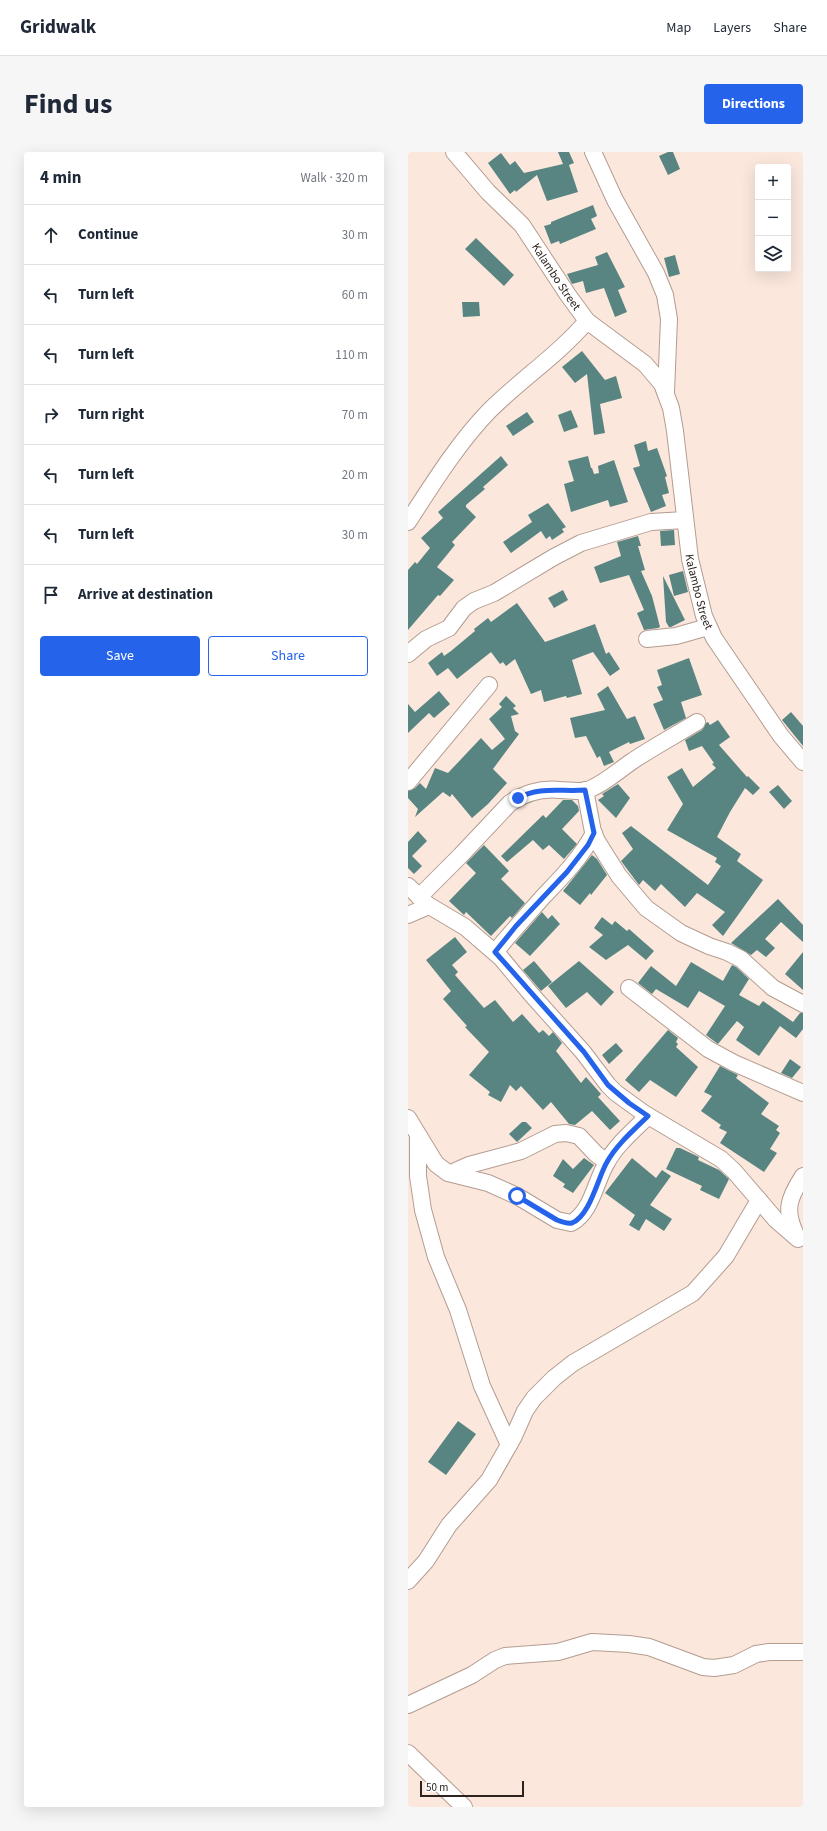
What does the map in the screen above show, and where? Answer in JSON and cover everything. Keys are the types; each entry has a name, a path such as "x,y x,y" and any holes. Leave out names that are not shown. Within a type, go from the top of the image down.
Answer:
{"street":[{"name":"Kalambo Street","path":"454,152 488,192 522,225 587,321 645,364 666,392"},
{"name":"Kalambo Street","path":"593,152 615,200 656,273 665,295 669,319 666,392 675,431 685,520 697,593 708,627 781,736 803,762"},
{"path":"408,522 444,468 488,412 570,340 587,321"},
{"path":"408,654 426,639 449,628 464,608 474,601 494,593 554,557 581,543 651,522 685,520"},
{"path":"647,639 676,636 708,627"},
{"path":"408,782 489,685"},
{"path":"408,915 419,896 461,855 510,803 526,793 590,789 632,761 697,722"},
{"path":"585,790 597,841 619,876 646,908 681,933 741,959 773,988 803,1004"},
{"path":"495,952 516,926 567,872 588,845 594,833"},
{"path":"419,896 465,927 495,952 584,1052 608,1085 629,1103 648,1116 721,1159 734,1171 776,1220 800,1244"},
{"path":"629,988 708,1049 734,1063 803,1092"},
{"path":"408,1118 436,1164 451,1173 488,1183 517,1196 557,1220 571,1223 583,1213 607,1162 628,1136 648,1116"},
{"path":"451,1173 469,1165 522,1151 555,1134 566,1133 578,1136 596,1154 607,1162"},
{"path":"418,1136 419,1182 423,1210 436,1257 458,1310 482,1386 509,1445"},
{"path":"800,1244 792,1227 788,1212 791,1195 803,1176"},
{"path":"408,1581 426,1561 449,1525 489,1480 509,1445 525,1411 534,1398 554,1378 573,1363 693,1293 726,1256 759,1200"},
{"path":"408,1705 472,1675 505,1656 558,1652 592,1642 629,1644 649,1647 703,1667 714,1668 734,1665 756,1654 769,1652 803,1652"},
{"path":"408,1753 464,1807"}],"building":[{"path":"558,152 569,152 574,163 569,165 578,192 547,201 537,175 516,192 515,190 510,194 488,163 501,153 510,165 515,161 524,173 563,164"},
{"path":"668,152 673,152 680,169 668,175 659,156"},
{"path":"593,205 597,216 591,219 596,229 560,244 559,241 551,244 544,226"},
{"path":"476,238 514,275 504,286 465,249"},
{"path":"607,252 625,287 618,290 627,312 615,317 604,288 586,293 583,281 572,284 567,274 598,265 595,257"},
{"path":"675,255 680,274 669,277 664,258"},
{"path":"462,302 479,302 480,316 463,317"},
{"path":"582,351 605,380 616,376 622,398 600,404 605,433 594,435 587,374 575,383 562,367"},
{"path":"571,410 578,427 564,432 558,415"},
{"path":"527,412 534,422 513,436 506,426"},
{"path":"646,441 648,451 657,448 667,476 665,477 669,493 662,495 666,506 651,512 633,468 640,466 634,445"},
{"path":"501,456 508,465 483,487 485,489 466,505 466,507 476,517 452,542 455,545 437,567 454,580 440,596 438,595 408,630 408,570 415,562 417,564 430,548 421,538 443,518 438,512"},
{"path":"588,456 594,474 599,473 598,466 614,460 628,502 610,507 608,500 571,512 564,484 574,481 568,461"},
{"path":"548,503 566,527 562,529 564,532 552,540 550,536 546,539 541,531 511,553 503,542 532,522 528,515"},
{"path":"674,530 675,545 661,546 660,531"},
{"path":"638,536 641,546 638,546 645,570 641,571 652,596 660,627 644,630 637,613 644,610 629,575 600,583 594,567 621,556 617,542"},
{"path":"683,571 688,592 674,596 669,575"},
{"path":"663,576 685,620 671,627 669,627 666,622"},
{"path":"563,590 568,600 554,608 548,598"},
{"path":"517,603 545,642 595,624 606,654 609,652 620,669 610,676 593,652 572,660 582,694 567,698 566,696 544,702 541,690 531,694 515,659 506,666 503,662 500,664 491,652 457,679 448,668 437,676 428,663 442,652 444,656 451,651 488,618 491,622"},
{"path":"689,658 702,695 681,702 686,718 664,730 653,704 663,700 657,687 662,685 657,670"},
{"path":"608,686 627,719 635,716 645,739 630,744 629,742 609,752 614,762 604,766 600,756 597,758 586,736 575,738 570,718 605,710 597,694"},
{"path":"439,691 450,704 434,718 429,713 408,733 408,704 415,712"},
{"path":"506,696 516,706 513,708 519,714 511,716 515,731 519,734 493,769 507,783 488,804 472,818 452,794 450,797 443,792 415,817 418,809 408,798 408,791 415,788 420,783 426,789 435,768 448,773 481,738 492,750 505,739 489,719 502,707 499,704"},
{"path":"791,712 803,726 803,746 782,720"},
{"path":"718,720 730,737 719,745 747,777 748,776 760,788 753,795 745,788 717,837 741,854 737,861 763,880 723,936 712,925 725,912 697,893 685,907 661,884 655,891 643,880 639,885 621,861 633,849 622,833 631,826 708,885 721,866 715,862 717,858 667,830 683,804 667,777 682,768 693,787 716,768 712,764 714,763 702,746 689,751 685,740 702,730 706,723 708,722 710,725"},
{"path":"618,784 630,798 616,818 598,800 604,796 602,794"},
{"path":"778,785 792,801 784,809 769,792"},
{"path":"563,800 572,800 578,806 579,811 562,829 577,844 564,859 549,845 543,850 533,840 507,862 501,856 543,815 546,818"},
{"path":"418,831 427,841 412,856 422,866 414,874 408,868 408,842"},
{"path":"484,845 509,871 501,879 525,903 512,918 510,916 491,936 466,912 464,915 449,901 476,873 466,863"},
{"path":"592,855 597,859 607,875 591,895 590,893 580,905 563,891"},
{"path":"778,899 803,925 803,942 781,922 765,939 775,948 766,957 757,950 751,955 731,943"},
{"path":"542,912 548,919 552,915 560,924 530,956 515,943"},
{"path":"602,917 612,925 615,921 627,931 629,929 654,951 646,960 628,945 606,960 589,947 603,935 594,928"},
{"path":"455,937 467,952 452,965 458,972 455,975 484,1008 495,1000 513,1022 522,1014 539,1033 543,1030 549,1036 553,1032 562,1043 556,1051 581,1083 586,1077 601,1094 598,1097 620,1121 610,1130 592,1111 575,1125 569,1124 551,1102 543,1110 521,1086 516,1091 510,1085 501,1102 488,1095 490,1092 469,1075 489,1052 465,1027 467,1026 443,999 451,991 426,960"},
{"path":"803,952 803,990 785,974"},
{"path":"534,961 552,982 541,991 523,970"},
{"path":"579,961 614,992 601,1006 587,992 566,1008 548,986"},
{"path":"691,962 723,981 732,965 736,967 749,979 739,995 759,1006 763,1001 793,1022 800,1013 803,1013 803,1029 796,1038 780,1026 759,1056 736,1040 744,1027 737,1021 718,1044 706,1035 725,1006 699,991 688,1008 656,989 652,994 638,983 651,966 676,986"},
{"path":"668,1030 678,1038 676,1042 678,1044 676,1047 698,1067 676,1097 650,1080 639,1092 625,1080"},
{"path":"616,1043 623,1051 609,1064 602,1055"},
{"path":"790,1059 801,1067 792,1078 781,1073"},
{"path":"720,1066 738,1075 736,1078 769,1103 761,1114 779,1126 776,1130 780,1133 770,1149 777,1153 764,1172 720,1143 727,1132 719,1128 721,1125 701,1111 712,1096 704,1092"},
{"path":"522,1122 526,1122 532,1128 517,1142 509,1134"},
{"path":"676,1148 680,1148 699,1157 698,1160 719,1170 729,1179 719,1199 700,1190 702,1186 666,1169"},
{"path":"584,1158 594,1165 573,1193 563,1187 565,1184 553,1176 563,1159 573,1169"},
{"path":"632,1158 656,1178 662,1170 671,1176 650,1205 672,1219 664,1231 646,1219 639,1231 629,1225 635,1215 605,1193"},
{"path":"458,1421 476,1434 446,1475 428,1462"}],"route":[{"path":"517,1196 543,1213 564,1223 571,1223 583,1213 607,1162 614,1152 648,1116 616,1093 608,1085 584,1052 495,952 516,926 567,872 588,845 594,833 585,790 540,791 526,793 518,798"}]}
